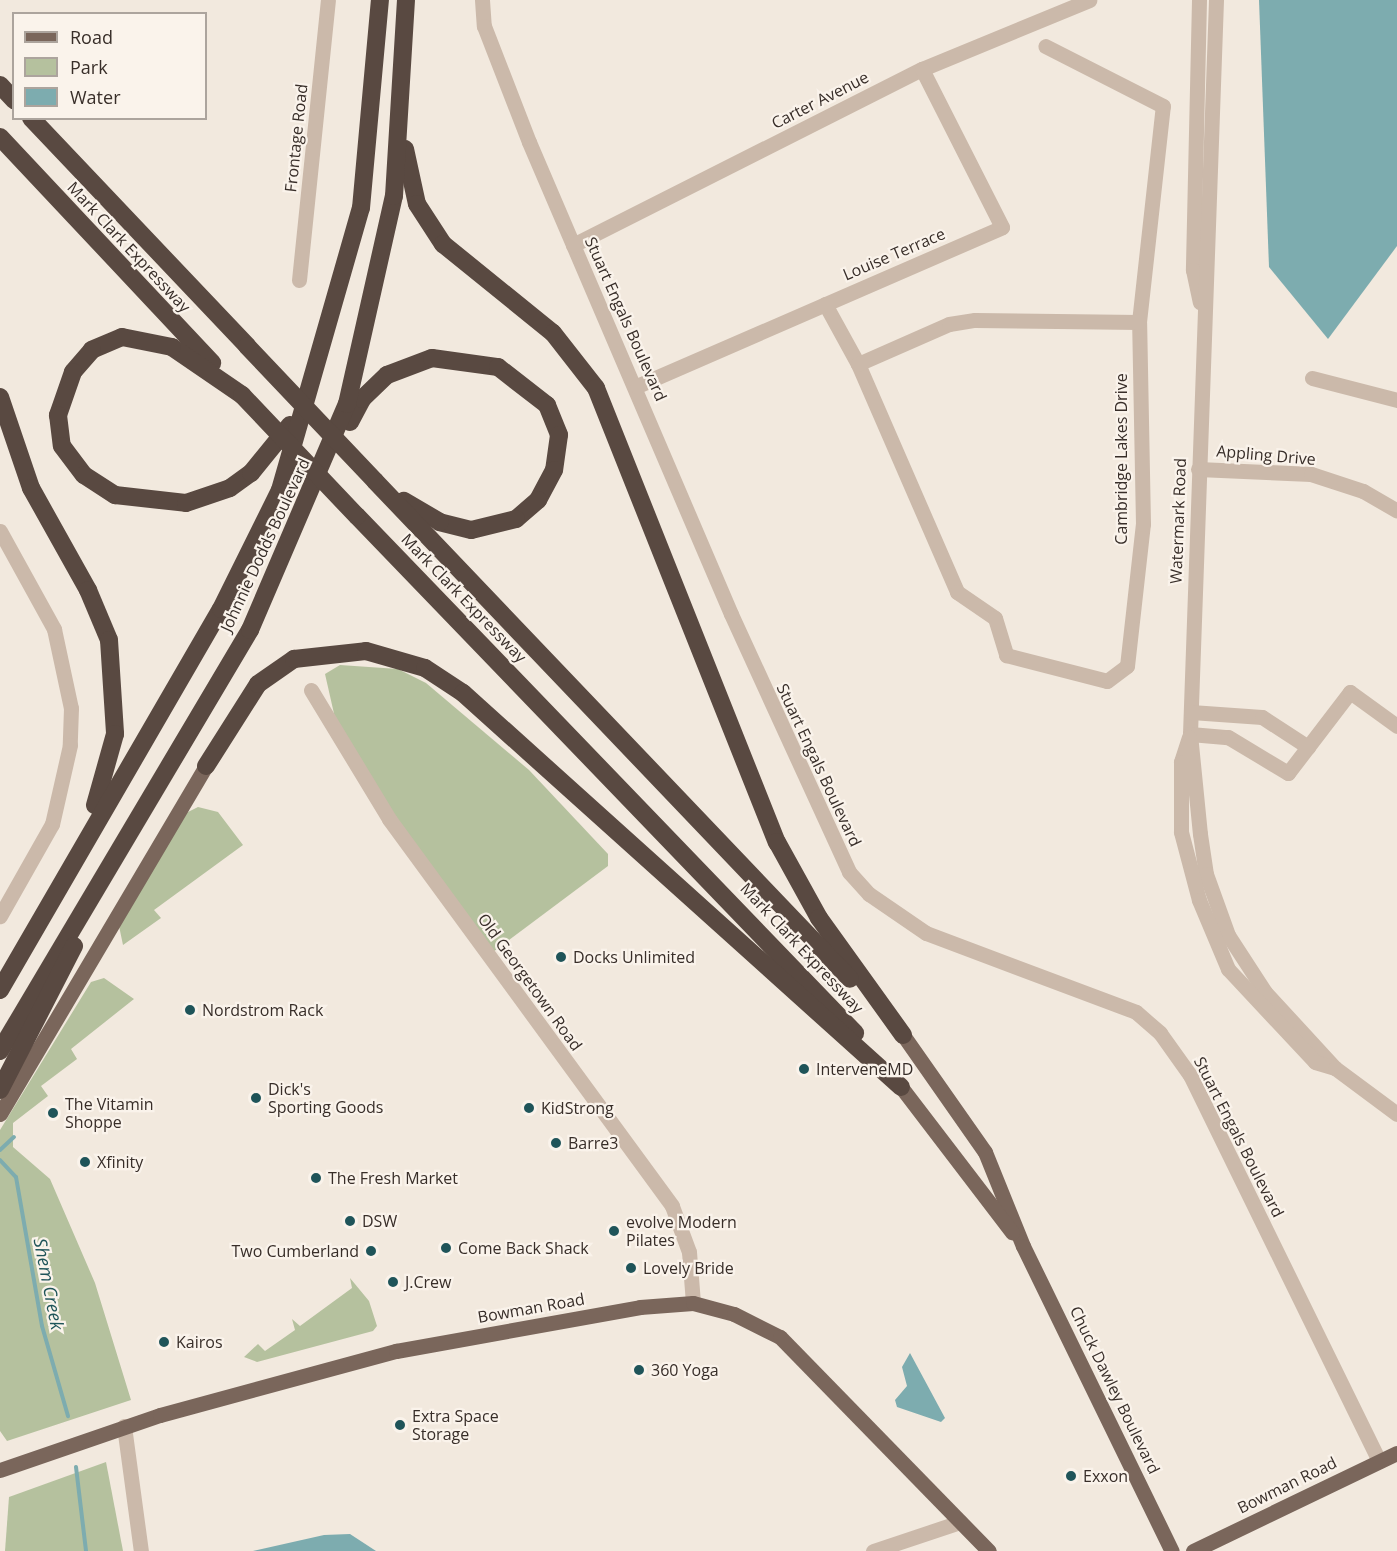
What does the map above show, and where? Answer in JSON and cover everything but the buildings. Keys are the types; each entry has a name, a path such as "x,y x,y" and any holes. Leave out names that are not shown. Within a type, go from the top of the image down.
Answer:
{"highway":[{"name":"Johnnie Dodds Boulevard","path":"0,990 78,851 221,609 280,490 312,391 361,208 380,0"},
{"name":"Johnnie Dodds Boulevard","path":"0,1051 250,630 347,404 394,196 406,0"},
{"path":"0,85 12,98"},
{"path":"400,116 411,182 428,225 457,260 553,333 596,388 777,842 819,918 903,1035"},
{"name":"Mark Clark Expressway","path":"33,120 903,1035"},
{"name":"Mark Clark Expressway","path":"0,137 357,516 837,1012 901,1087"},
{"path":"242,395 172,347 122,337 92,350 73,372 58,415 62,446 84,476 115,495 160,504 202,499 230,488 266,460 312,391"},
{"path":"250,630 296,561 353,414 387,375 432,358 487,363 528,386 557,425 558,452 545,490 531,508 497,527 471,530 440,522 375,481"},
{"path":"0,397 18,461 88,590 114,663 115,734 106,777 78,851"},
{"path":"206,766 258,684 294,658 366,651 425,668 463,693 901,1087"},
{"path":"0,1090 40,1022 110,868"}],"main road":[{"path":"0,1114 206,766"},
{"name":"Chuck Dawley Boulevard","path":"903,1035 980,1144 1023,1246 1172,1551"},
{"name":"Chuck Dawley Boulevard","path":"901,1087 1023,1246"},
{"name":"Bowman Road","path":"0,1470 124,1426 396,1351 640,1307 693,1303 734,1314 780,1337 989,1551"},
{"name":"Bowman Road","path":"1193,1551 1397,1453"}],"street":[{"name":"Frontage Road","path":"299,280 328,0"},
{"name":"Stuart Engals Boulevard","path":"482,0 484,26 573,245 637,386 731,614 849,872 868,894 926,933 1136,1012 1160,1033 1190,1075 1379,1461"},
{"name":"Carter Avenue","path":"573,245 922,69 1089,0"},
{"name":"Watermark Road","path":"1199,0 1193,270 1202,309"},
{"name":"Watermark Road","path":"1216,0 1210,260 1202,309 1191,712 1190,734 1181,762 1181,832 1199,900 1228,969 1282,1034 1315,1062 1335,1068 1397,1114"},
{"name":"Cambridge Lakes Drive","path":"825,304 858,364 957,592 995,618 1006,655 1107,681 1127,666 1143,524 1139,322 1163,106 1046,46"},
{"name":"Louise Terrace","path":"637,386 1002,227 922,69"},
{"path":"858,364 949,324 975,320 1139,322"},
{"path":"1312,378 1397,400"},
{"name":"Appling Drive","path":"1198,469 1311,474 1363,491 1397,511"},
{"path":"0,531 54,629 71,708 70,745 52,824 0,916"},
{"name":"Old Georgetown Road","path":"311,690 389,819 672,1206 689,1252 693,1303"},
{"path":"1190,734 1228,737 1288,773 1350,692 1397,726"},
{"path":"1191,712 1262,717 1308,747"},
{"path":"124,1426 141,1551"},
{"path":"873,1551 960,1522"}],"green space":[{"path":"340,665 398,669 426,683 529,770 608,854 608,866 493,952 370,781 335,718 325,674"},
{"path":"198,807 218,812 243,845 154,910 161,918 123,945 119,926 186,813"},
{"path":"104,978 134,999 71,1049 77,1059 41,1086 48,1096 13,1123 13,1147 50,1179 95,1283 131,1400 7,1441 0,1431 0,1130 91,982"},
{"path":"350,1278 369,1301 377,1326 373,1331 257,1362 244,1357 258,1344 265,1351 295,1330 292,1319 300,1326 352,1288"},
{"path":"106,1462 123,1551 5,1551 9,1497"}],"water":[{"path":"1259,0 1397,0 1397,246 1328,339 1269,267"},
{"path":"910,1353 945,1418 941,1422 897,1407 895,1400 907,1386 902,1367"},
{"path":"350,1534 376,1551 253,1551 324,1535"}],"waterway":[{"path":"0,1150 14,1137"},
{"name":"Shem Creek","path":"0,1160 16,1177 42,1326 68,1416"},
{"name":"Shem Creek","path":"76,1467 86,1551"}],"place":[{"name":"Docks Unlimited","path":"561,957"},
{"name":"Nordstrom Rack","path":"190,1010"},
{"name":"InterveneMD","path":"804,1069"},
{"name":"Dick's Sporting Goods","path":"256,1098"},
{"name":"KidStrong","path":"529,1108"},
{"name":"The Vitamin Shoppe","path":"53,1113"},
{"name":"Barre3","path":"556,1143"},
{"name":"Xfinity","path":"85,1162"},
{"name":"The Fresh Market","path":"316,1178"},
{"name":"DSW","path":"350,1221"},
{"name":"evolve Modern Pilates","path":"614,1231"},
{"name":"Come Back Shack","path":"446,1248"},
{"name":"Two Cumberland","path":"371,1251"},
{"name":"Lovely Bride","path":"631,1268"},
{"name":"J.Crew","path":"393,1282"},
{"name":"Kairos","path":"164,1342"},
{"name":"360 Yoga","path":"639,1370"},
{"name":"Extra Space Storage","path":"400,1425"},
{"name":"Exxon","path":"1071,1476"}]}
